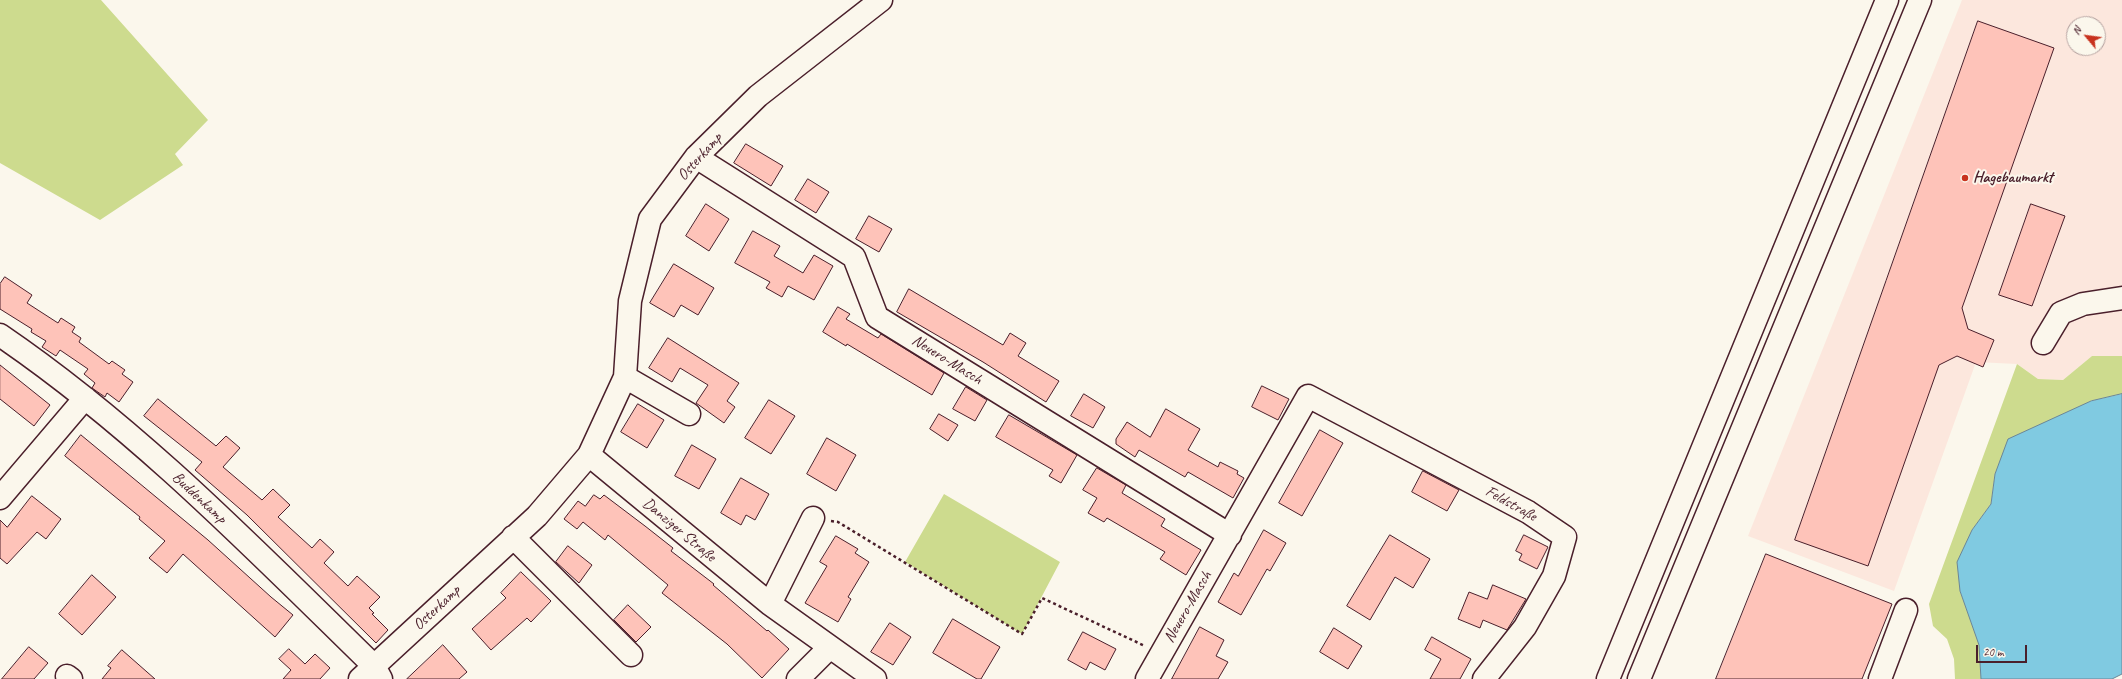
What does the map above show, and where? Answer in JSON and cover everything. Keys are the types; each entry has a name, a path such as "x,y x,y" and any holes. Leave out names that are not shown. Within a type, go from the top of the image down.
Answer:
{"main road":[{"name":"Osterkamp","path":"372,675 513,537 537,516 589,455 625,377 630,301 650,219 696,157 758,96 881,0"},
{"path":"1608,679 1887,0"},
{"path":"1639,679 1920,0"},
{"name":"Neuero-Masch","path":"696,157 854,257 877,317 1230,535"},
{"path":"2044,343 2061,313 2083,304 2122,298"},
{"name":"Buddenkamp","path":"0,335 85,398 167,468 372,675"},
{"path":"625,377 689,414"},
{"name":"Neuero-Masch","path":"1147,679 1308,396"},
{"name":"Feldstraße","path":"1308,396 1528,512 1565,537 1554,576 1525,627 1484,679"},
{"path":"0,498 85,398"},
{"name":"Danziger Straße","path":"589,455 770,604 875,679"},
{"path":"770,604 813,518"},
{"path":"513,537 631,655"},
{"path":"1880,679 1906,610"},
{"path":"798,679 830,648"}],"path":[{"path":"813,518 838,522 1022,634 1042,598 1162,654"}],"shaded area":[{"path":"1962,0 2122,0 2122,356 2092,356 2063,380 2038,379 2017,364 1976,362 1894,591 1748,536"}],"green space":[{"path":"0,0 101,0 208,120 175,154 183,165 100,220 0,163"},
{"path":"2092,356 2122,356 2122,394 2091,401 1995,474 1991,504 1972,530 1960,591 1980,645 1981,679 1955,679 1954,659 1947,639 1933,626 1929,604 2017,364 2038,379 2063,380"},
{"path":"944,494 1060,562 1022,634 905,562"}],"water":[{"path":"2122,394 2122,674 2112,679 1981,679 1979,645 1960,591 1957,562 1972,530 1991,504 1995,474 2008,439 2091,401"}],"building":[{"name":"Hagebaumarkt","path":"1978,21 2054,48 1962,308 1968,329 1994,340 1983,367 1957,356 1939,365 1868,566 1795,540"},
{"path":"746,144 783,166 771,186 734,163"},
{"path":"808,179 829,192 816,213 795,200"},
{"path":"706,204 729,219 709,251 686,236"},
{"path":"2031,204 2065,216 2032,306 1999,295"},
{"path":"869,216 892,229 879,252 856,239"},
{"path":"753,231 780,246 774,256 803,273 814,255 833,266 814,300 788,286 782,297 766,288 770,282 735,263"},
{"path":"674,264 714,288 698,315 681,305 674,317 650,303"},
{"path":"5,277 32,295 27,303 58,323 61,318 75,327 72,332 81,338 79,342 109,364 112,361 125,370 122,374 133,382 119,402 107,393 105,397 92,388 95,383 84,374 88,369 60,350 56,356 42,347 46,341 31,332 32,329 0,309 0,284"},
{"path":"909,289 1003,345 1010,333 1026,343 1018,356 1059,381 1046,402 983,362 897,312"},
{"path":"838,307 850,314 846,319 878,338 881,334 944,373 932,395 847,344 846,346 823,332"},
{"path":"668,338 739,383 727,401 735,407 724,423 696,403 708,385 680,368 672,382 649,368"},
{"path":"0,365 50,405 34,426 0,399"},
{"path":"1262,386 1289,399 1278,420 1252,407"},
{"path":"966,387 987,400 975,421 953,409"},
{"path":"1084,394 1105,407 1093,428 1071,416"},
{"path":"158,399 216,446 226,436 240,448 223,467 262,500 273,489 290,505 278,517 312,548 320,539 334,552 324,563 348,586 357,576 380,597 369,608 374,613 372,614 388,630 376,643 247,515 195,470 202,462 144,416"},
{"path":"769,400 795,416 771,454 745,438"},
{"path":"638,404 664,420 647,448 621,432"},
{"path":"1166,409 1200,429 1188,450 1218,467 1220,462 1238,471 1237,474 1244,478 1233,498 1188,472 1185,477 1139,450 1135,457 1116,444 1116,439 1127,422 1150,437"},
{"path":"939,414 958,425 948,441 930,429"},
{"path":"1009,415 1077,455 1061,483 1049,476 1053,470 996,437"},
{"path":"1320,430 1343,443 1302,516 1279,503"},
{"path":"81,435 208,540 293,615 275,637 183,554 167,573 149,558 165,541 139,519 140,517 65,456"},
{"path":"827,438 856,455 836,491 807,474"},
{"path":"692,445 716,459 699,489 675,476"},
{"path":"1097,468 1126,485 1122,493 1165,519 1161,526 1201,550 1186,575 1160,559 1165,552 1107,518 1104,522 1088,513 1097,498 1083,490"},
{"path":"1423,471 1459,490 1447,511 1412,492"},
{"path":"741,478 769,494 755,520 746,515 741,525 721,513"},
{"path":"594,495 600,499 604,495 673,548 671,551 714,584 713,585 789,649 762,678 727,644 662,593 668,585 608,535 605,540 583,522 577,529 564,519 578,501 585,506"},
{"path":"32,496 61,519 46,539 37,532 7,564 0,558 0,520 7,527"},
{"path":"1264,530 1286,543 1270,571 1267,569 1241,615 1218,602 1234,573 1238,576"},
{"path":"1390,535 1430,559 1413,588 1395,577 1370,620 1347,606"},
{"path":"1524,535 1548,547 1537,569 1519,560 1522,554 1516,551"},
{"path":"836,536 858,549 855,553 869,562 848,597 851,599 838,622 805,603 827,566 820,562"},
{"path":"568,546 592,565 579,583 556,562"},
{"path":"1766,554 1892,604 1862,679 1716,679"},
{"path":"521,572 551,601 531,622 527,618 491,650 472,629 506,598 501,593"},
{"path":"92,575 116,597 82,635 59,614"},
{"path":"1493,585 1526,599 1507,630 1483,620 1480,628 1458,619 1469,592 1487,599"},
{"path":"628,605 651,627 636,642 614,620"},
{"path":"953,619 1000,647 981,679 977,679 933,653"},
{"path":"890,623 911,637 893,665 871,652"},
{"path":"1200,627 1224,640 1216,656 1228,662 1218,679 1172,679"},
{"path":"1334,628 1362,646 1348,669 1320,652"},
{"path":"1083,632 1116,649 1105,670 1090,662 1086,670 1068,660"},
{"path":"1432,637 1471,659 1460,679 1430,679 1441,659 1425,650"},
{"path":"443,645 467,672 459,679 407,679"},
{"path":"29,647 48,663 34,679 2,679"},
{"path":"289,649 305,664 315,654 330,668 320,679 283,679 291,670 279,659"},
{"path":"122,650 155,679 102,679 111,668 108,666"}],"place":[{"name":"Hagebaumarkt","path":"1965,178"}]}
